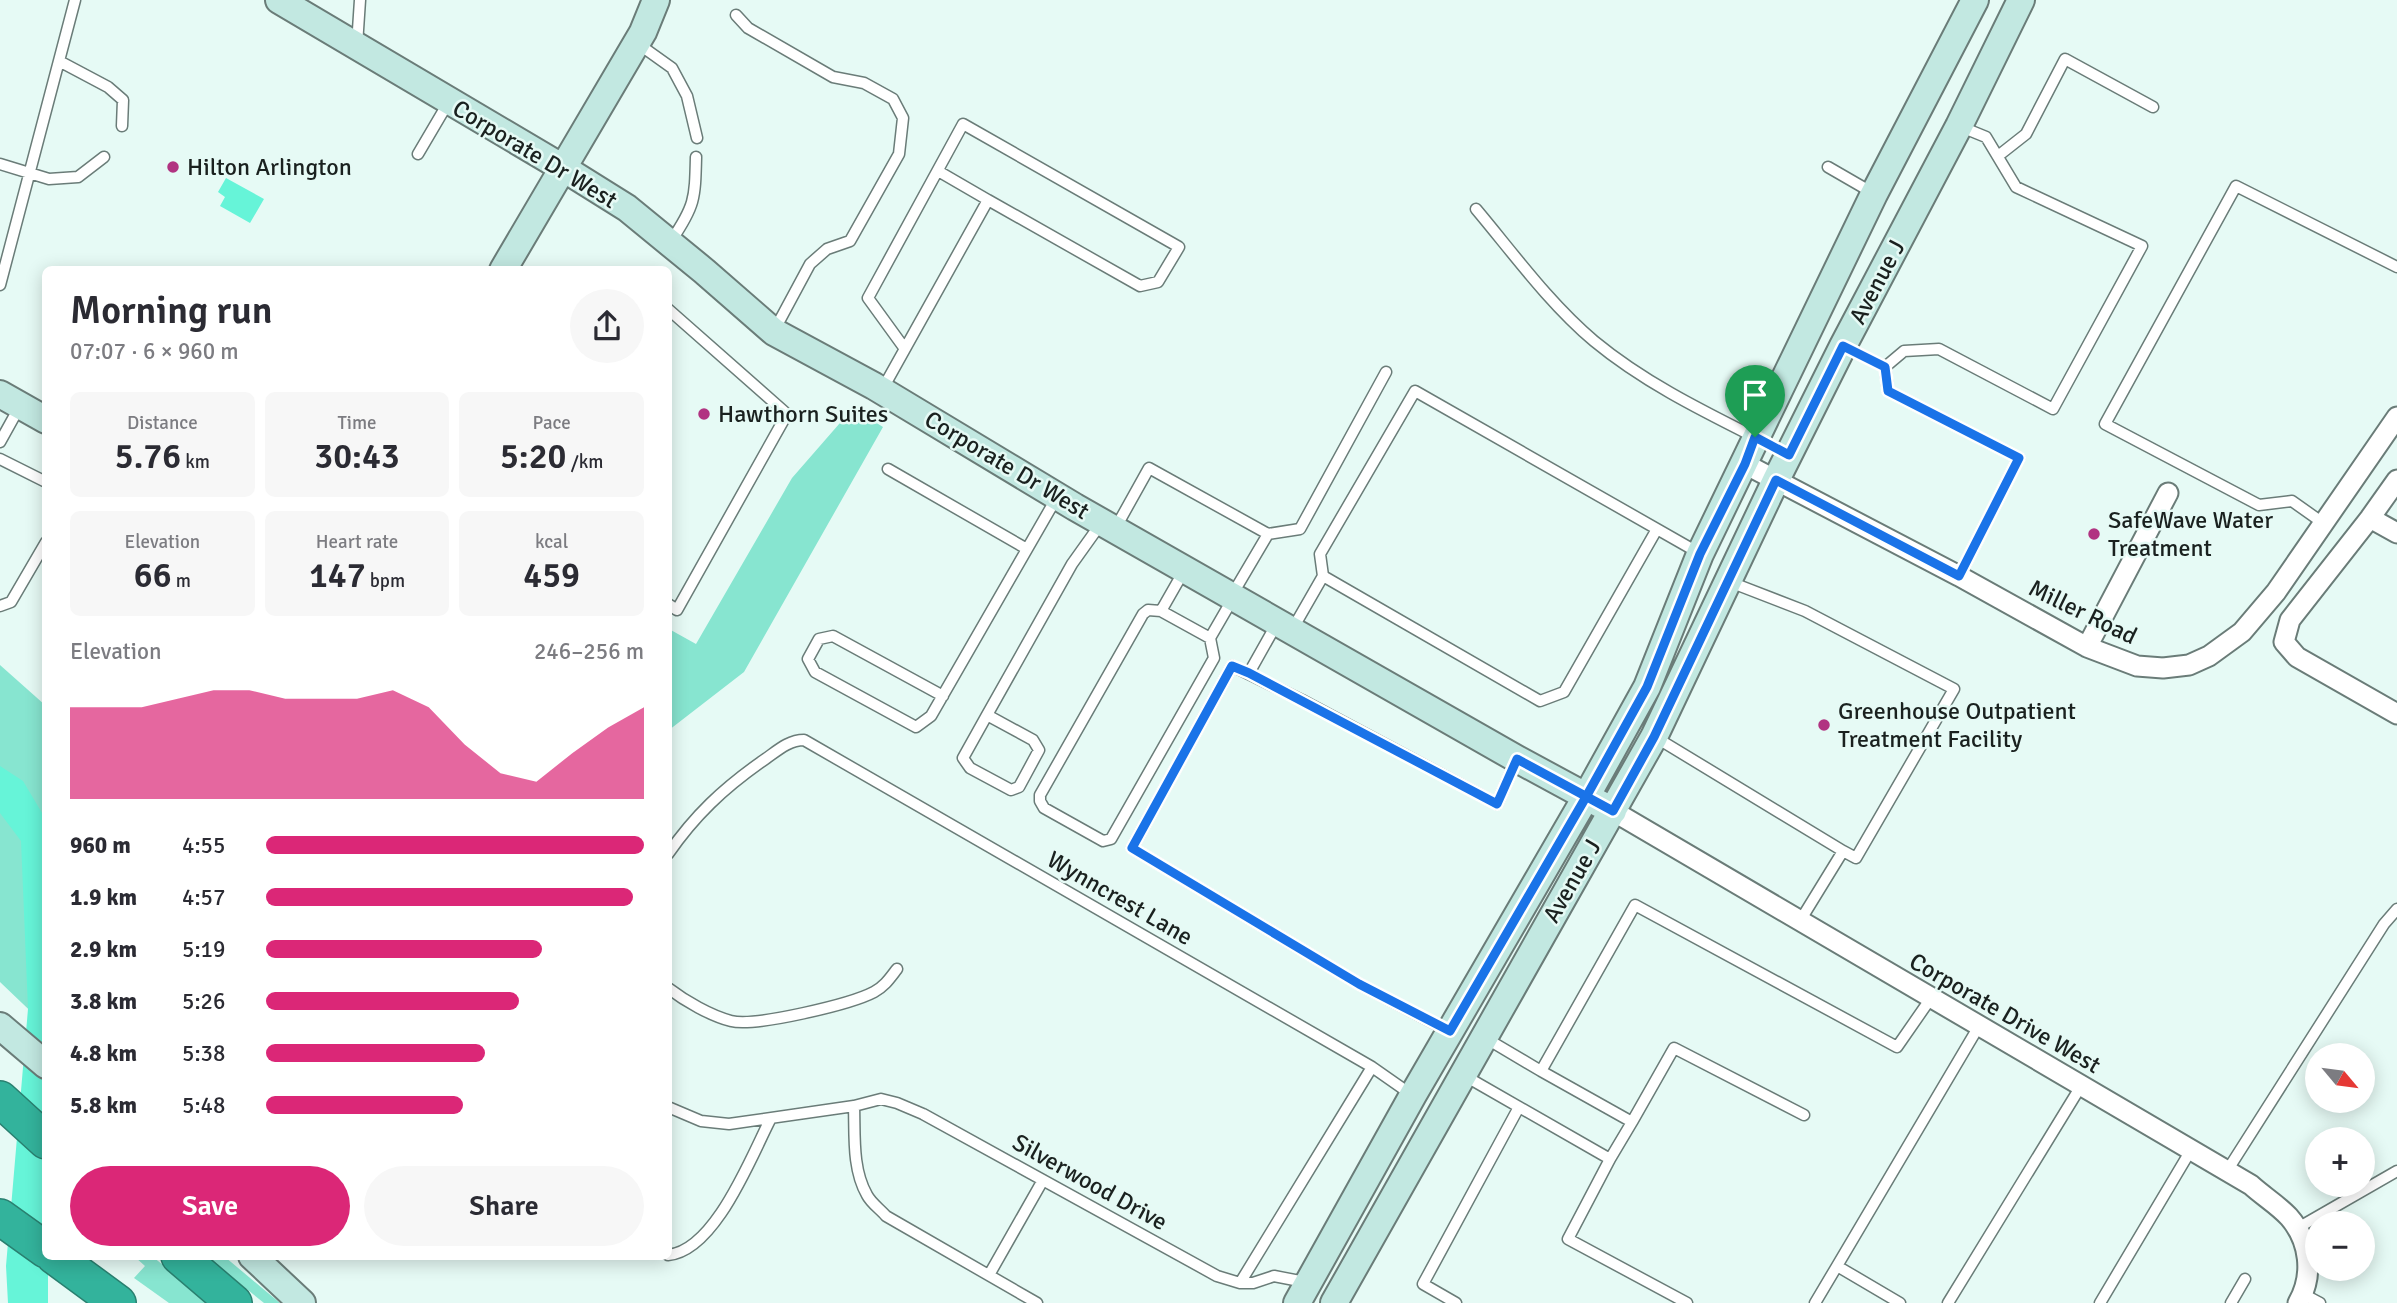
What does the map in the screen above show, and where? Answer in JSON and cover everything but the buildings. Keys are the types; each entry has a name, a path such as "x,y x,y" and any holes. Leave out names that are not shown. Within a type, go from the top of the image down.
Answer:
{"highway":[{"path":"0,1100 42,1137"},
{"path":"0,1117 42,1147"},
{"path":"0,1217 42,1247"},
{"path":"59,1260 118,1303"},
{"path":"185,1260 228,1298"}],"street":[{"name":"Corporate Dr West","path":"279,0 627,208 774,332 881,390 1108,526 1613,811"},
{"path":"505,266 636,43 656,0"},
{"name":"Avenue J","path":"1303,1293 1647,687 1700,554 1745,464 1755,437 1874,194 1975,0"},
{"name":"Avenue J","path":"1338,1302 1462,1074 1654,737 1776,480 2021,0"},
{"path":"10,400 42,418"},
{"name":"Miller Road","path":"1745,464 1959,576 2087,647 2137,666 2162,668 2189,665 2209,656 2242,632 2276,592 2397,417"},
{"path":"2397,480 2290,620 2284,642 2297,657 2397,714"},
{"path":"2087,647 2168,494"},
{"path":"2370,518 2397,533"},
{"name":"Corporate Drive West","path":"1613,811 2251,1185 2289,1217 2306,1246 2307,1300"},
{"path":"5,1030 42,1062"},
{"path":"256,1260 302,1303"},
{"path":"1303,1293 1338,1302"}],"lane":[{"path":"0,285 75,0"},
{"path":"357,45 360,0"},
{"path":"736,15 748,27 833,77 864,83 893,99 903,118 899,154 850,241 827,249 810,264 774,332"},
{"path":"636,43 672,68 687,96 697,138"},
{"path":"1998,156 2026,134 2065,59 2153,107"},
{"path":"58,61 108,87 122,100 122,126"},
{"path":"418,154 448,102"},
{"path":"905,349 868,298 963,124 1179,247 1158,282 1140,286 938,171"},
{"path":"1885,367 1904,351 1939,349 2053,409 2142,246 2016,187 1986,137 1959,126"},
{"path":"670,243 688,217 695,197 696,157"},
{"path":"0,164 49,179 78,177 104,158"},
{"path":"1828,167 1874,194"},
{"path":"2323,523 2291,501 2259,505 2105,424 2236,186 2397,267"},
{"path":"881,390 988,200"},
{"path":"1476,209 1561,310 1595,341 1656,385 1789,455"},
{"path":"672,313 787,414 677,610 672,607"},
{"path":"1843,346 1885,367"},
{"path":"1885,367 1888,391 2019,458 1959,576"},
{"path":"987,715 1033,740 1039,750 1019,787 1011,790 970,768 963,758 987,715 1072,564 1108,526 1149,468 1268,534 1300,529 1387,372"},
{"path":"1249,673 1323,576 1320,554 1415,391 1700,554"},
{"path":"0,442 10,400"},
{"path":"0,459 42,480"},
{"path":"888,468 1027,549"},
{"path":"943,696 833,635 819,639 808,659 815,672 915,727 931,716 943,696 1058,496"},
{"path":"1323,576 1540,701 1564,692 1657,529"},
{"path":"1210,638 1161,611 1148,610 1143,614 1039,798 1044,807 1103,841 1111,839 1214,659 1210,638 1268,534"},
{"path":"0,606 11,602 42,549"},
{"path":"1161,611 1185,569"},
{"path":"1654,737 1856,858 1954,689 1805,611 1729,582"},
{"path":"1450,1031 1359,984 1132,848 1232,666 1497,804 1517,759"},
{"name":"Wynncrest Lane","path":"672,848 685,830 726,788 788,743 804,740 1372,1067 1413,1095"},
{"path":"1800,921 1843,851"},
{"path":"1541,1071 1635,905 1897,1047 1931,998"},
{"path":"2227,1171 2384,923 2397,909"},
{"path":"672,990 733,1022 762,1022 849,1001 874,992 886,984 897,968"},
{"path":"1815,1303 1979,1026"},
{"path":"1483,1037 1632,1122"},
{"path":"1687,1303 1568,1239 1674,1048 1804,1115"},
{"path":"1240,1283 1372,1067"},
{"path":"1462,1074 1610,1159"},
{"path":"1948,1303 2081,1086"},
{"name":"Silverwood Drive","path":"672,1109 701,1121 729,1124 770,1120 881,1099 897,1102 1217,1276 1240,1283"},
{"path":"854,1106 856,1158 861,1183 868,1198 886,1216 1037,1303"},
{"path":"1456,1303 1423,1284 1519,1107"},
{"path":"672,1255 678,1254 698,1241 724,1209 770,1120"},
{"path":"2100,1303 2191,1150"},
{"path":"2296,1229 2397,1171"},
{"path":"989,1275 1043,1180"},
{"path":"1837,1266 1900,1303"},
{"path":"1240,1283 1253,1283 1274,1276 1303,1293"},
{"path":"2231,1303 2245,1279"}],"shaded area":[{"path":"226,178 264,199 250,223 220,206 225,197 218,192"},
{"path":"853,408 883,427 744,672 672,728 672,631 696,644 792,478"},
{"path":"0,665 42,702 42,1022 0,982"},
{"path":"0,766 23,781 42,813 42,1260 48,1260 48,1303 8,1303 6,1266 28,1009 21,841 0,813"},
{"path":"138,1260 157,1260 211,1303 169,1303 134,1278 145,1266"},
{"path":"211,1260 229,1260 280,1303 264,1303"}],"place":[{"name":"Hilton Arlington","path":"173,167"},
{"name":"Hawthorn Suites","path":"704,414"},
{"name":"SafeWave Water Treatment","path":"2094,534"},
{"name":"Greenhouse Outpatient Treatment Facility","path":"1824,725"}],"route":[{"path":"1755,437 1745,464 1700,554 1647,687 1586,797 1450,1031 1359,984 1132,848 1232,666 1497,804 1517,759 1586,797 1613,811 1654,737 1776,480 1959,576 2019,458 1888,391 1885,367 1843,346 1789,455 1755,437"}]}
